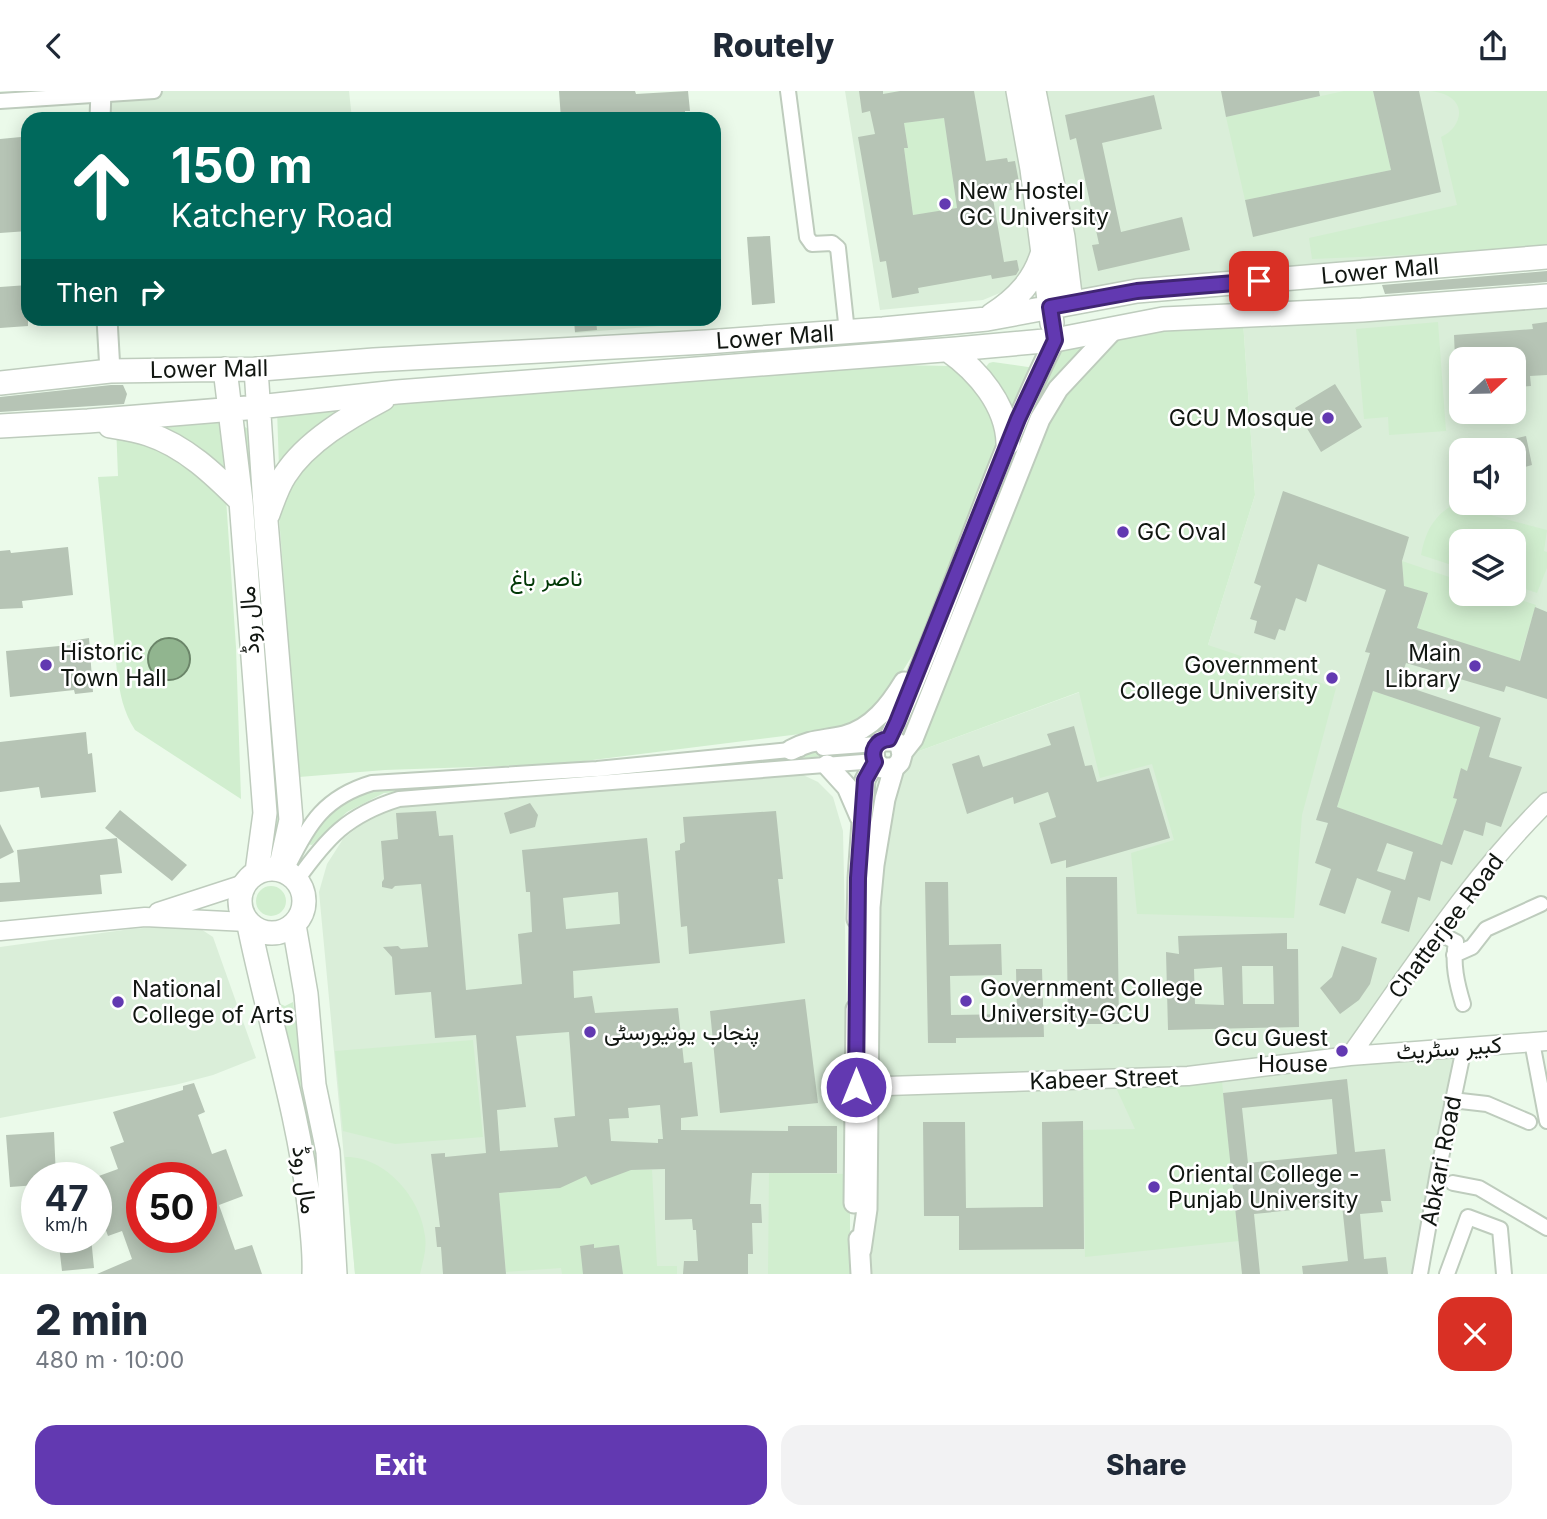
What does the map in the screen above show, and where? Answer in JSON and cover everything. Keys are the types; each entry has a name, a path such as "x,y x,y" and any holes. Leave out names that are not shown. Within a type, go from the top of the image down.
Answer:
{"main road":[{"path":"1018,91 1043,249 1061,305"},
{"path":"861,1274 861,1250 867,1209 858,878 865,780 885,755 1008,443 1055,340 1061,305 1063,237 1034,91"},
{"path":"100,112 101,92"},
{"path":"987,319 1017,297 1035,273 1043,249"},
{"name":"Lower Mall","path":"0,383 110,371 256,369 847,332 987,319 1137,291 1547,257"},
{"path":"1512,259 1515,298"},
{"name":"Lower Mall","path":"0,426 258,407 397,392 948,350 1055,340 1163,319 1362,310 1547,296"},
{"path":"107,326 110,371"},
{"path":"885,755 913,739 1040,419 1058,389 1115,329"},
{"path":"948,350 978,376 991,393 1005,421 1008,443"},
{"name":"مال روڈ","path":"225,369 241,501 265,813 273,876"},
{"name":"مال روڈ","path":"256,369 291,820 273,876"},
{"path":"266,521 282,481 300,456 356,413 397,392"},
{"path":"88,421 149,434 189,454 219,478 241,501"},
{"path":"791,750 808,741 845,736 873,721 892,701 928,648"},
{"path":"863,1086 872,880 885,799 885,755"},
{"path":"827,765 847,787 862,822"},
{"path":"273,876 301,887 304,903 294,925 277,933 258,930 248,923 239,904 273,876"},
{"name":"مال روڈ","path":"248,923 268,1013 286,1071 304,1156 315,1254 314,1274"},
{"name":"مال روڈ","path":"294,925 306,994 314,1085 328,1152 334,1274"}],"street":[{"path":"0,101 101,92 154,91"},
{"path":"788,91 808,239 814,244 832,243 838,248 847,332"},
{"path":"273,876 305,830 331,802 372,783 597,769 791,750 885,755"},
{"path":"145,917 273,876 325,842 361,813 398,799 827,765 885,755"},
{"name":"Chatterjee Road","path":"1350,1056 1438,933 1517,832 1547,802"},
{"path":"1454,955 1472,947 1486,929 1541,904"},
{"path":"0,931 145,917 248,923"},
{"path":"1438,933 1456,942 1454,955 1457,984 1463,1004"},
{"path":"1540,1042 1547,1121"},
{"name":"کبیر سٹریٹ","path":"1350,1056 1540,1042"},
{"name":"Abkari Road","path":"1420,1274 1464,1048"},
{"name":"Kabeer Street","path":"863,1086 1188,1076 1350,1056"},
{"path":"1452,1100 1487,1104 1529,1122"},
{"path":"1453,1183 1479,1188 1547,1228"},
{"path":"1447,1274 1468,1217 1500,1229 1504,1274"}],"shaded area":[{"path":"110,91 349,91 351,112 102,112"},
{"name":"New Hostel GC University","path":"845,91 1013,91 1032,243 1025,268 1007,290 983,300 880,310"},
{"path":"1041,91 1547,91 1547,257 1078,300"},
{"name":"Government College University","path":"1547,296 1547,802 1349,1054 1464,1048 1421,1274 869,1274 875,887 894,777 911,754 1208,645 1255,495 1243,321"},
{"path":"574,326 660,326 575,333"},
{"path":"169,638 184,644 190,659 184,674 169,680 154,674 148,659 154,644"},
{"name":"پنجاب یونیورسٹی","path":"801,774 818,782 833,797 843,831 850,1274 355,1274 319,892 327,864 343,839 364,822 390,807"},
{"name":"National College of Arts","path":"193,924 213,937 256,1058 213,1075 175,1085 0,1118 0,947 131,929"}],"green space":[{"path":"1344,91 1373,91 1391,170 1245,200 1226,117"},
{"path":"1431,91 1547,91 1547,249 1312,259 1309,238 1457,205 1441,137 1456,124 1458,106 1448,96"},
{"path":"944,118 957,208 938,211 936,214 913,215 904,148 908,147 904,123"},
{"name":"GC Oval","path":"1243,321 1255,495 1208,645 1336,688 1302,815 1294,918 1137,914 1131,853 1174,840 1152,764 1100,778 1079,692 911,754 1043,435 1065,393 1115,336"},
{"path":"1438,322 1446,431 1389,435 1388,417 1364,419 1356,329"},
{"path":"1092,344 1034,410 912,729 907,734 903,733 901,729 1057,351"},
{"path":"993,362 1035,368 1012,427 985,368"},
{"name":"ناصر باغ","path":"900,365 948,366 968,376 1003,433 919,645 873,718 856,727 561,764 385,770 299,777 279,517 285,497 304,463 384,404"},
{"path":"362,399 279,468 277,410"},
{"path":"203,420 221,424 236,647 241,799 135,730 123,702 117,672 98,477 118,476 116,424"},
{"path":"242,428 250,430 278,826 274,824"},
{"path":"1449,507 1449,515 1491,515 1547,530 1544,551 1547,552 1547,568 1537,593 1526,589 1526,529 1449,529 1449,564 1421,555 1431,526"},
{"path":"1402,561 1449,577 1449,606 1526,606 1526,602 1536,605 1519,661 1417,629 1428,594 1404,586"},
{"path":"1373,691 1480,727 1467,771 1461,769 1453,797 1457,799 1442,845 1337,807"},
{"path":"859,747 864,752 622,777 384,793 347,812 312,845 307,844 325,819 368,788 623,771"},
{"path":"271,886 282,890 286,901 282,912 271,916 260,912 256,901 260,890"},
{"path":"293,1002 324,1216 326,1252 278,1003 285,1006"},
{"path":"473,1040 483,1137 395,1144 343,1131 335,1051"},
{"path":"1221,1072 1239,1241 1085,1257 1083,1130 1135,1129 1112,1079"},
{"path":"345,1157 374,1164 387,1172 408,1194 416,1207 425,1236 420,1274 355,1274"},
{"path":"624,1170 652,1170 657,1266 677,1266 677,1274 562,1274 561,1268 506,1272 499,1193 555,1189 569,1175 572,1182 586,1176"},
{"path":"769,1173 850,1174 850,1274 768,1274"}],"building":[{"path":"559,91 635,91 636,94 688,91 690,111 685,112 560,112"},
{"path":"859,91 883,91 883,94 900,91 974,91 986,161 1007,158 1008,162 1015,161 1019,182 1011,183 1012,190 992,193 1004,262 1017,260 1019,270 1016,275 992,279 991,275 918,288 919,293 892,298 886,261 880,262 858,137 875,134 870,111 862,113","holes":["944,118 957,208 913,215 904,148 908,148 904,123"]},
{"path":"1221,91 1319,91 1320,96 1226,117"},
{"path":"1373,91 1419,91 1441,192 1253,237 1245,200 1391,170"},
{"path":"1154,95 1162,129 1102,143 1121,232 1182,217 1190,250 1098,271 1092,245 1099,244 1076,138 1070,140 1065,115"},
{"path":"21,137 21,232 0,233 0,139"},
{"path":"770,236 775,303 752,305 747,237"},
{"path":"1547,271 1547,282 1385,294 1382,285"},
{"path":"21,286 21,326 28,326 0,328 0,287"},
{"path":"1547,322 1547,375 1530,376 1531,386 1526,386 1526,347 1454,347 1454,335 1533,329 1532,324"},
{"path":"575,326 597,326 597,330 575,332"},
{"name":"GCU Mosque","path":"1335,384 1362,427 1321,452 1295,408"},
{"path":"123,385 127,394 124,404 0,412 0,397"},
{"path":"1526,436 1532,465 1526,467 1526,438 1517,438"},
{"path":"1283,491 1409,537 1402,561 1404,586 1428,593 1417,628 1520,661 1535,607 1547,612 1547,699 1506,686 1504,692 1406,663 1399,684 1501,718 1489,757 1522,767 1501,827 1486,822 1483,836 1464,830 1452,865 1441,861 1430,901 1418,897 1409,932 1381,923 1391,891 1357,878 1345,914 1319,905 1331,869 1315,863 1328,823 1316,820 1370,653 1365,652 1386,590 1318,564 1306,602 1296,598 1285,631 1279,629 1275,640 1254,633 1257,621 1250,619 1261,586 1254,583","holes":["1373,691 1480,727 1467,771 1461,768 1453,798 1457,799 1442,845 1337,807","1387,843 1413,852 1405,880 1377,871"]},
{"path":"68,547 73,595 22,601 23,608 0,609 0,551 10,550 11,553"},
{"name":"Historic Town Hall","path":"89,638 93,692 75,694 74,690 10,697 6,651 70,645 70,641"},
{"path":"1074,726 1085,766 1092,765 1097,782 1149,768 1170,838 1066,868 1066,860 1051,864 1039,823 1056,817 1048,792 1014,804 1013,797 967,814 952,764 979,755 983,767 1051,745 1047,734"},
{"path":"86,732 88,754 92,753 96,792 41,798 39,787 0,792 0,742"},
{"path":"530,803 538,815 535,827 510,834 504,813"},
{"path":"120,810 187,865 172,881 105,828"},
{"path":"436,811 439,836 453,835 466,990 522,984 518,934 532,932 530,892 526,892 522,850 647,838 660,963 573,971 574,998 592,996 595,1013 678,1008 684,1063 692,1062 698,1116 681,1118 681,1130 788,1131 788,1126 837,1126 837,1173 752,1173 750,1204 761,1204 762,1223 752,1223 753,1254 748,1254 748,1274 683,1274 684,1261 698,1261 696,1230 693,1230 692,1219 665,1220 665,1169 631,1170 591,1185 586,1176 560,1188 499,1193 506,1274 443,1274 441,1247 437,1247 435,1227 440,1227 431,1154 445,1153 445,1157 486,1153 476,1035 435,1038 431,992 395,995 392,957 383,947 428,947 421,884 395,886 392,889 382,887 384,879 381,841 398,839 396,813","holes":["618,892 620,924 566,929 563,898","569,1032 575,1116 554,1118 558,1147 500,1151 497,1110 526,1107 516,1036","660,1105 663,1139 658,1139 658,1143 611,1141 609,1119 629,1118 628,1108"]},
{"path":"776,811 783,879 778,879 785,943 689,954 687,926 681,927 675,851 680,850 680,844 685,842 683,817"},
{"path":"0,824 14,852 0,859"},
{"path":"117,838 122,873 100,875 102,894 0,902 0,883 20,882 17,850"},
{"path":"1066,877 1117,877 1119,1024 1068,1024"},
{"path":"925,882 948,882 949,945 1001,944 1002,975 950,976 951,1015 1017,1014 1016,969 1042,969 1044,1037 956,1038 956,1043 928,1043"},
{"path":"1287,933 1287,949 1298,949 1299,1027 1168,1030 1166,952 1179,954 1178,936","holes":["1242,966 1273,966 1274,1004 1243,1004","1222,967 1224,1005 1195,1004 1194,969"]},
{"path":"1342,946 1377,958 1370,984 1359,1000 1340,1014 1320,988 1332,977"},
{"path":"805,999 818,1103 720,1113 710,1011"},
{"path":"1347,1079 1355,1152 1385,1149 1391,1201 1381,1201 1383,1212 1360,1214 1364,1259 1386,1257 1388,1274 1303,1274 1302,1266 1348,1261 1342,1205 1254,1214 1260,1274 1242,1274 1223,1093","holes":["1332,1099 1337,1154 1248,1163 1242,1108"]},
{"path":"194,1083 205,1112 198,1115 212,1154 226,1149 243,1196 219,1205 235,1250 252,1245 262,1274 97,1274 132,1259 130,1253 217,1253 217,1162 126,1162 126,1242 122,1231 112,1235 112,1171 118,1169 110,1147 124,1142 113,1112 183,1090 183,1086"},
{"path":"1083,1121 1084,1249 959,1250 959,1216 924,1216 923,1122 965,1122 966,1208 1043,1207 1042,1122"},
{"path":"54,1132 55,1162 21,1162 21,1186 10,1187 6,1135"},
{"path":"594,1244 594,1248 619,1245 623,1274 583,1274 580,1246"},
{"path":"60,1253 93,1253 94,1268 62,1271"}],"place":[{"name":"New Hostel GC University","path":"945,204"},
{"name":"GCU Mosque","path":"1328,418"},
{"name":"GC Oval","path":"1123,532"},
{"name":"Historic Town Hall","path":"46,665"},
{"name":"Main Library","path":"1475,666"},
{"name":"Government College University","path":"1332,678"},
{"name":"Government College University-GCU","path":"966,1001"},
{"name":"National College of Arts","path":"118,1002"},
{"name":"پنجاب یونیورسٹی","path":"590,1032"},
{"name":"Gcu Guest House","path":"1342,1051"},
{"name":"Oriental College - Punjab University","path":"1154,1187"}],"route":[{"path":"856,1087 858,878 865,780 875,762 875,746 889,739 897,722 1018,419 1055,340 1050,307 1137,291 1259,281"}]}
